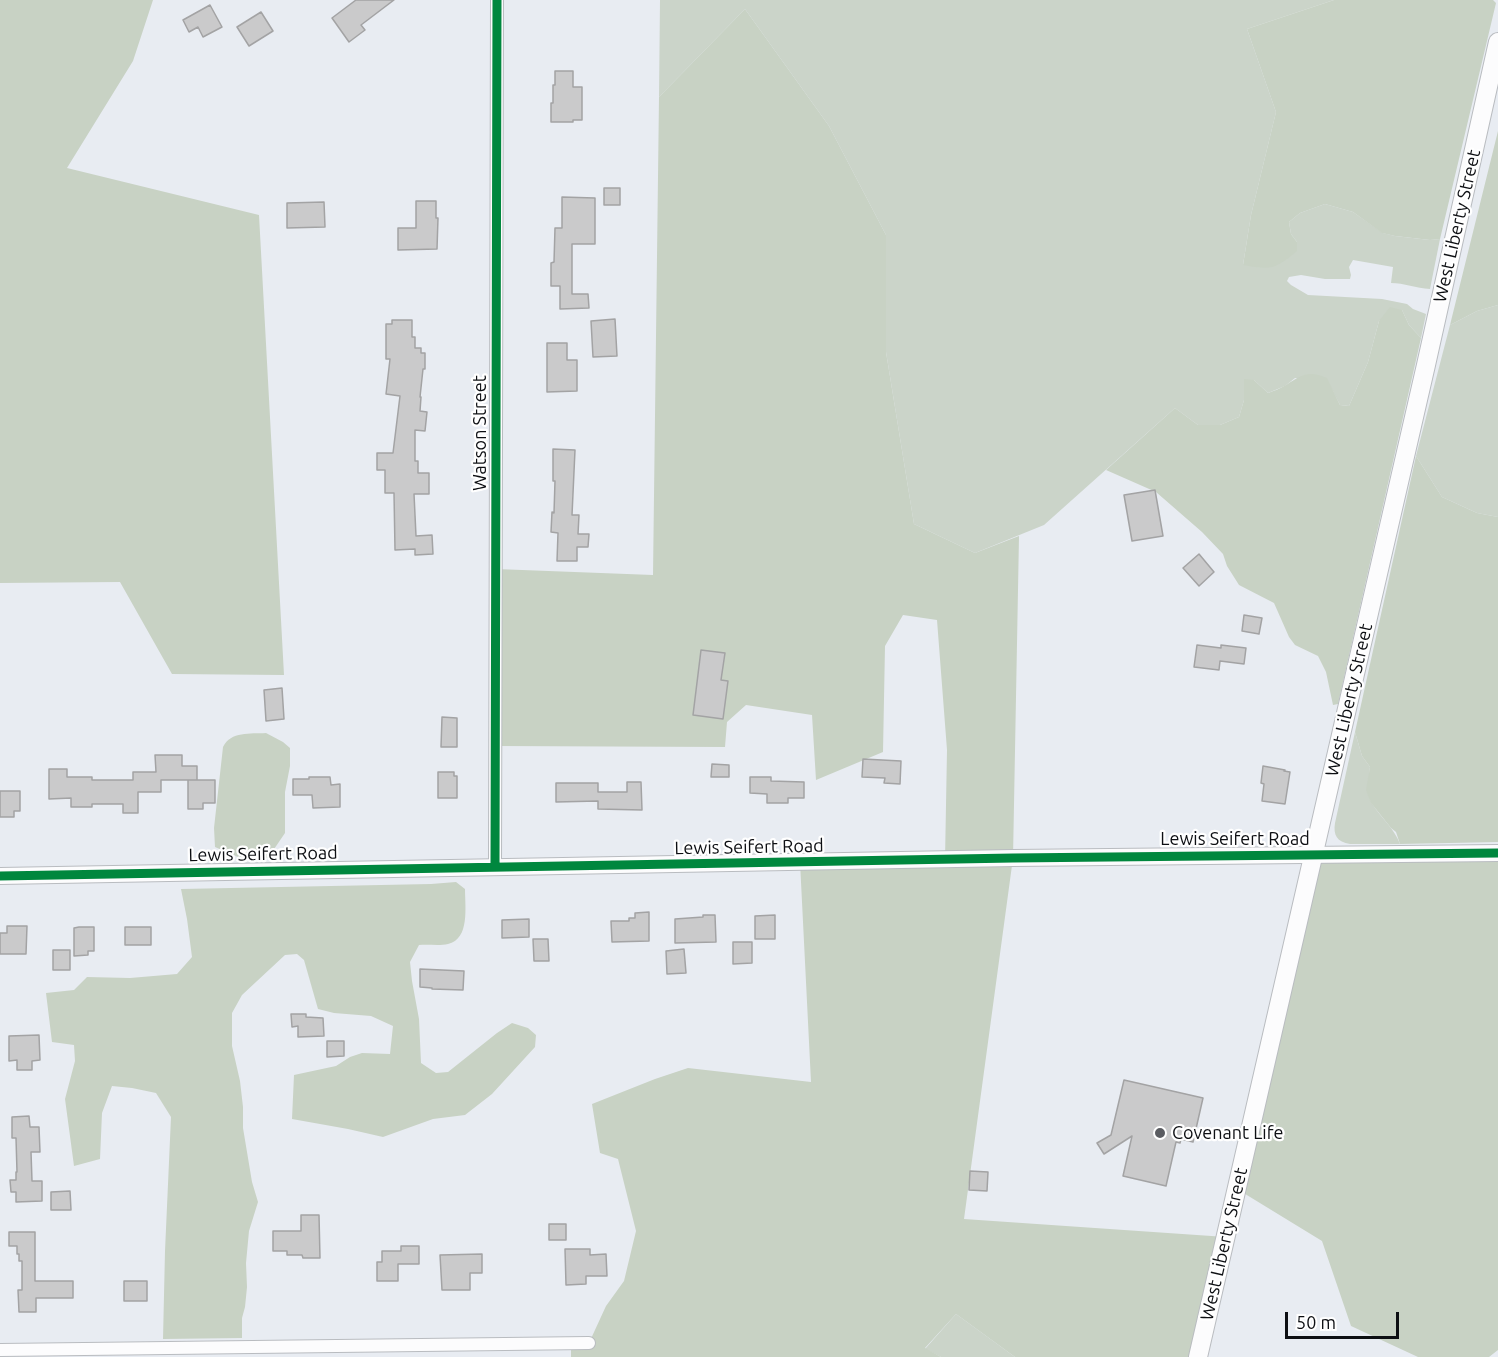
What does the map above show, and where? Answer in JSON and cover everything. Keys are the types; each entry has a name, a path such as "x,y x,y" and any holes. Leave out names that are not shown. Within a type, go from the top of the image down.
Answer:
{"main road":[{"name":"West Liberty Street","path":"1198,1357 1498,42"}],"street":[{"name":"Watson Street","path":"495,866 497,0"},
{"name":"Lewis Seifert Road","path":"0,876 1065,857 1498,853"},
{"path":"0,1350 589,1343"}],"shaded area":[{"path":"660,0 1334,0 1247,29 1276,112 1251,215 1243,265 1297,242 1291,234 1289,222 1300,213 1325,204 1353,212 1383,233 1430,240 1440,239 1430,289 1391,283 1393,267 1353,260 1349,267 1350,279 1325,279 1301,275 1289,277 1287,281 1308,295 1382,299 1407,304 1426,314 1421,338 1409,325 1402,310 1379,321 1368,362 1349,406 1340,405 1326,378 1295,378 1285,386 1268,393 1254,380 1239,417 1220,425 1198,425 1175,408 1044,525 975,553 914,524 886,352 886,235 829,126 745,9 659,97"},
{"path":"1498,305 1498,517 1477,513 1442,497 1416,456 1450,325 1477,311"},
{"path":"1355,732 1362,756 1370,767 1371,801 1395,833 1400,844 1350,844 1339,840 1335,834 1335,823"},
{"path":"956,1314 1015,1357 941,1357 925,1349"}],"green space":[{"path":"0,0 153,0 133,61 67,168 259,215 284,675 172,674 120,582 0,583"},
{"path":"1334,0 1493,0 1496,3 1440,239 1430,240 1382,233 1353,212 1325,204 1300,213 1289,222 1291,234 1297,242 1297,251 1289,257 1267,268 1243,265 1251,215 1276,112 1247,29"},
{"path":"745,9 829,126 886,235 886,352 914,524 975,553 1019,536 1013,858 964,1219 1226,1237 1198,1357 1015,1357 956,1314 925,1348 941,1357 571,1357 571,1343 589,1343 606,1306 624,1281 636,1231 618,1159 600,1153 592,1104 688,1068 811,1082 800,862 945,860 947,750 937,620 903,615 885,646 883,752 816,780 812,715 746,705 727,722 725,747 496,746 496,569 653,575 659,97"},
{"path":"1498,131 1498,305 1477,311 1450,325"},
{"path":"1390,307 1402,310 1409,325 1421,338 1338,704 1333,705 1326,672 1318,656 1295,645 1274,603 1239,585 1227,566 1223,554 1202,532 1156,492 1106,470 1175,408 1198,425 1220,425 1239,417 1244,400 1244,379 1254,380 1268,393 1305,375 1315,374 1327,378 1340,405 1349,406 1368,362 1379,321"},
{"path":"1416,456 1442,497 1477,513 1498,517 1498,842 1400,844 1396,832 1371,803 1366,790 1370,767 1362,756 1355,732"},
{"path":"266,733 290,748 290,766 285,792 285,833 268,858 238,857 215,847 214,828 223,747 226,742 236,736"},
{"path":"1498,853 1498,1350 1489,1357 1418,1357 1351,1326 1322,1241 1237,1189 1313,855"},
{"path":"456,882 465,889 465,921 460,936 448,944 419,945 410,962 419,1019 421,1063 436,1073 448,1072 512,1023 528,1028 536,1035 535,1047 492,1094 465,1115 433,1119 383,1137 292,1119 294,1075 336,1066 362,1053 390,1054 393,1026 371,1016 334,1013 318,1009 304,960 297,954 285,955 242,995 232,1013 232,1046 240,1081 243,1128 252,1182 258,1202 249,1231 242,1338 163,1339 171,1117 156,1093 112,1086 102,1113 100,1159 74,1166 65,1099 75,1061 74,1045 52,1042 46,993 74,990 87,977 130,978 177,974 192,957 181,889"}],"building":[{"path":"356,0 394,0 361,25 365,30 349,42 332,18"},
{"path":"210,5 222,27 203,37 198,27 189,32 183,20"},
{"path":"261,12 273,31 249,46 237,27"},
{"path":"555,71 573,71 573,87 582,87 582,120 551,122"},
{"path":"604,188 620,188 620,205 604,205"},
{"path":"562,197 595,198 595,244 572,244 572,294 588,294 589,308 560,309 560,286 551,286 555,228 562,228"},
{"path":"416,201 436,201 437,249 398,250 398,228 416,228"},
{"path":"324,202 325,227 287,228 287,203"},
{"path":"615,319 617,356 593,357 591,321"},
{"path":"392,320 412,320 412,337 415,337 415,348 421,348 421,353 425,353 420,411 427,412 425,431 415,430 415,461 418,461 418,473 429,473 429,494 414,494 416,536 432,535 433,554 415,555 415,549 395,550 394,493 385,493 385,470 377,470 377,453 393,453 400,396 386,394 390,359 386,359 386,324 392,324"},
{"path":"547,343 567,343 567,360 577,360 577,391 547,392"},
{"path":"553,449 575,450 572,515 579,515 578,534 589,534 588,547 577,547 577,561 557,561 558,533 551,532 555,481 553,481"},
{"path":"1155,490 1163,536 1132,541 1124,495"},
{"path":"1199,554 1214,572 1199,586 1183,568"},
{"path":"1244,615 1262,618 1259,634 1242,631"},
{"path":"1197,645 1246,648 1244,664 1220,661 1219,670 1194,667"},
{"path":"701,650 725,653 721,680 728,681 723,719 693,715"},
{"path":"282,688 284,719 266,721 264,690"},
{"path":"442,717 457,718 457,747 441,747"},
{"path":"155,755 182,755 182,766 197,766 197,780 161,780 161,792 138,792 138,813 123,813 123,804 71,807 71,798 49,799 49,769 67,769 67,777 92,777 92,780 133,780 133,772 156,772"},
{"path":"863,759 901,761 900,784 884,783 885,778 862,777"},
{"path":"712,764 729,765 729,777 711,777"},
{"path":"1263,766 1290,772 1285,804 1262,801"},
{"path":"438,772 454,772 454,776 457,776 457,798 438,798"},
{"path":"309,777 330,777 331,785 340,784 340,807 313,808 312,795 293,795 293,779 309,779"},
{"path":"750,777 771,777 771,781 804,782 804,798 788,798 788,803 767,803 767,794 750,793"},
{"path":"188,780 215,780 215,803 203,803 203,809 188,809"},
{"path":"627,782 641,782 642,810 598,809 598,801 556,802 556,783 598,783 598,792 627,792"},
{"path":"0,791 20,791 20,811 14,811 14,817 0,817"},
{"path":"649,912 649,941 612,942 611,921 629,921 629,918 635,918 635,913"},
{"path":"703,915 715,915 716,942 675,943 675,919 703,917"},
{"path":"775,915 775,939 755,939 755,916"},
{"path":"529,919 529,937 502,938 502,920"},
{"path":"7,926 27,926 26,954 0,954 0,933 7,933"},
{"path":"94,927 94,951 88,951 88,955 74,956 74,928"},
{"path":"125,927 151,927 151,945 125,945"},
{"path":"533,939 548,939 549,961 534,961"},
{"path":"733,942 752,942 752,963 733,964"},
{"path":"684,949 686,973 667,974 666,951"},
{"path":"53,950 70,950 70,970 53,970"},
{"path":"420,969 464,971 463,990 420,987"},
{"path":"291,1014 306,1014 306,1017 323,1018 324,1036 298,1037 298,1026 292,1027"},
{"path":"39,1035 40,1060 32,1061 32,1070 17,1070 17,1060 9,1061 9,1036"},
{"path":"327,1041 344,1041 344,1056 327,1057"},
{"name":"Covenant Life","path":"1124,1080 1203,1098 1193,1142 1181,1139 1180,1143 1176,1142 1166,1186 1123,1176 1132,1136 1104,1154 1097,1143 1111,1135"},
{"path":"29,1116 30,1127 39,1127 40,1152 31,1152 32,1181 42,1181 42,1201 16,1202 16,1192 11,1192 10,1180 16,1180 17,1172 16,1138 12,1138 12,1117"},
{"path":"970,1171 988,1172 987,1191 969,1190"},
{"path":"70,1191 71,1210 51,1210 51,1192"},
{"path":"301,1215 319,1215 320,1258 303,1258 302,1255 287,1255 287,1251 273,1251 273,1231 301,1231"},
{"path":"549,1224 566,1224 566,1240 549,1240"},
{"path":"9,1232 35,1232 35,1281 73,1281 73,1298 36,1298 36,1312 19,1312 18,1290 22,1290 22,1261 19,1261 17,1246 9,1246"},
{"path":"401,1246 419,1246 419,1264 398,1264 398,1281 377,1281 377,1262 382,1262 382,1251 401,1251"},
{"path":"565,1249 590,1249 590,1255 606,1254 607,1276 586,1276 586,1284 566,1285"},
{"path":"482,1254 482,1273 470,1273 470,1290 442,1290 440,1255"},
{"path":"124,1281 147,1281 147,1301 124,1301"}],"cycle path":[{"path":"495,866 497,0"},
{"path":"0,876 1013,858 1498,853"}],"place":[{"name":"Covenant Life","path":"1160,1133"}]}
